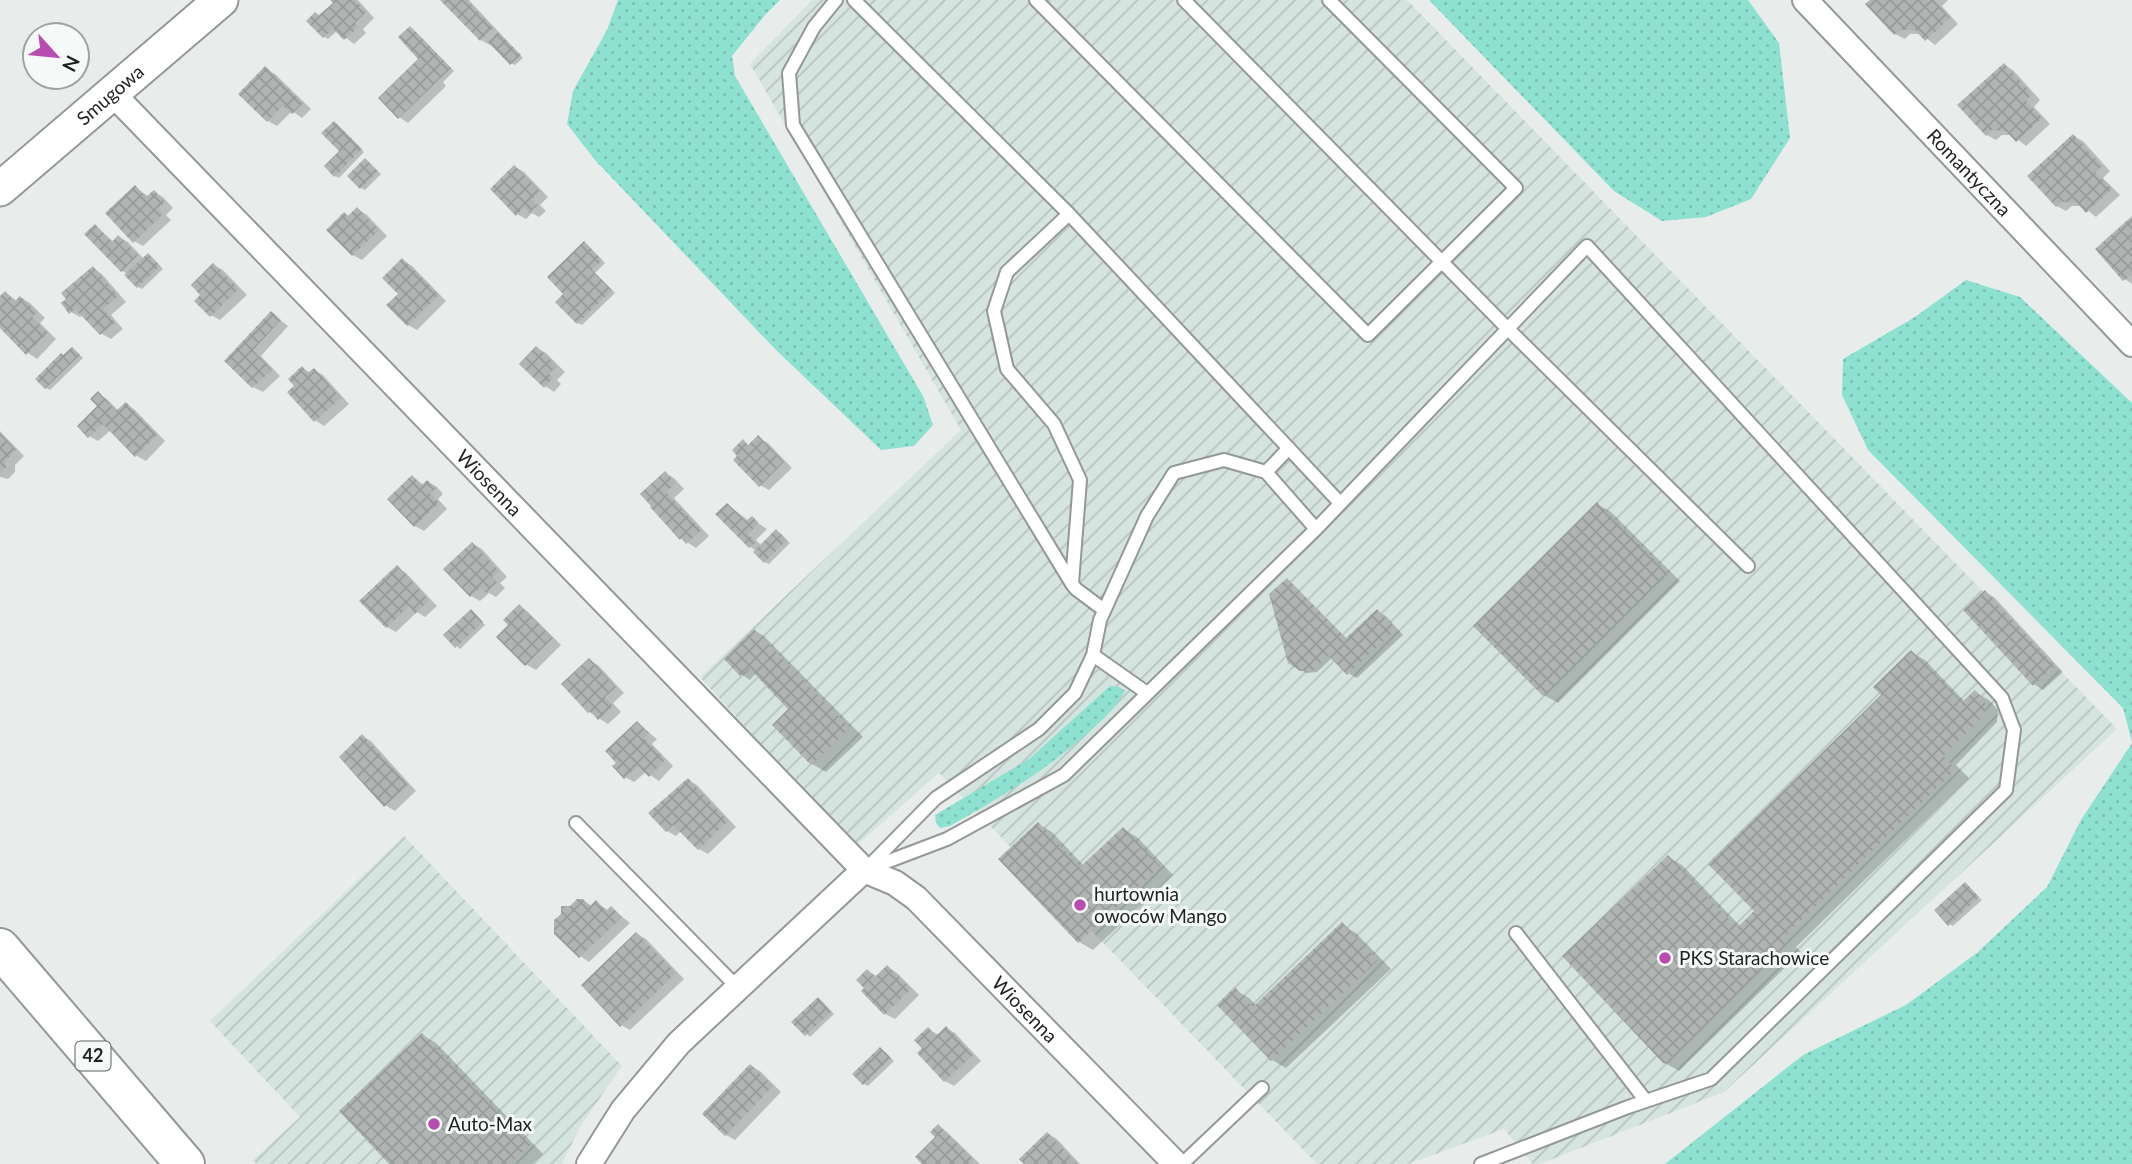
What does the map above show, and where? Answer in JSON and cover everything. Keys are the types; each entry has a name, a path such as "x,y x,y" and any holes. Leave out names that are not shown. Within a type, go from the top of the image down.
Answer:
{"main road":[{"name":"42","path":"0,948 185,1164"}],"street":[{"name":"Smugowa","path":"0,189 221,0"},
{"name":"Romantyczna","path":"1805,0 2132,344"},
{"name":"Wiosenna","path":"113,94 864,870 895,883 916,898 1176,1164"},
{"path":"589,1164 623,1110 679,1043 864,870"}],"lane":[{"path":"836,0 814,27 789,73 793,125 1072,584 1104,610"},
{"path":"854,0 1069,214 1340,503"},
{"path":"1036,0 1368,335 1516,188 1329,0"},
{"path":"1184,0 1508,329 1748,566"},
{"path":"1069,214 1007,272 995,311 1007,369 1054,424 1080,480 1072,584"},
{"path":"864,870 947,839 1064,775 1315,529 1587,246 2002,698 2014,730 2006,790 1711,1079 1481,1164"},
{"path":"1266,472 1289,448"},
{"path":"864,870 936,798 1039,729 1075,693 1093,655 1104,610 1147,516 1174,473 1224,460 1266,472 1315,529"},
{"path":"1093,655 1147,693"},
{"path":"576,824 738,988"},
{"path":"1516,933 1646,1101"},
{"path":"1182,1164 1262,1088"}],"shaded area":[{"path":"812,0 1407,0 2117,729 1724,1092 1540,1164 1533,1164 1504,1129 1408,1164 1317,1164 939,773 857,845 700,677 961,430 750,64"},
{"path":"404,836 622,1066 580,1127 562,1164 256,1164 253,1160 300,1117 210,1021"}],"green space":[{"path":"618,0 780,0 732,56 735,76 923,396 933,425 914,446 881,450 775,349 595,160 567,124 573,91 607,30"},
{"path":"1429,0 1748,0 1779,43 1790,138 1751,199 1706,217 1662,221 1614,191"},
{"path":"1966,280 2020,297 2132,403 2132,742 2123,708 1868,450 1842,395 1843,359 1915,317"},
{"path":"1110,686 1125,691 1097,725 1077,742 1016,787 950,826 940,828 935,815 1029,759"},
{"path":"2132,743 2132,1164 1665,1164 1803,1055 1906,1005 1978,952 2047,887 2081,820"}],"building":[{"path":"330,0 355,0 366,12 355,23 358,27 344,40 333,29 323,38 306,21 315,12 319,15 333,3"},
{"path":"440,0 467,0 493,28 480,41"},
{"path":"1870,0 1934,0 1950,18 1925,41 1915,30 1901,30 1894,35 1865,4"},
{"path":"410,26 451,68 398,119 378,98 418,59 398,37"},
{"path":"498,32 521,55 510,65 488,42"},
{"path":"2004,63 2032,94 2026,101 2042,118 2016,142 2006,131 1992,130 1986,136 1957,105"},
{"path":"265,66 303,103 292,114 283,106 267,122 238,94"},
{"path":"334,121 362,149 334,177 324,166 339,151 321,133"},
{"path":"2073,134 2102,166 2095,172 2112,189 2086,213 2076,202 2062,202 2056,207 2027,176"},
{"path":"365,158 378,171 360,189 347,176"},
{"path":"514,165 540,191 532,199 538,205 529,213 524,207 516,216 490,189"},
{"path":"135,185 146,197 154,190 165,202 158,209 163,214 133,243 105,213"},
{"path":"357,207 379,230 352,256 326,230 344,212 348,216"},
{"path":"2132,216 2132,275 2123,281 2095,249"},
{"path":"95,224 112,242 118,235 138,255 121,272 84,234"},
{"path":"584,241 602,260 592,270 612,290 577,324 555,302 563,294 547,277"},
{"path":"148,253 160,266 137,288 124,275"},
{"path":"402,258 439,295 407,326 386,305 398,294 382,278"},
{"path":"213,263 239,289 210,317 194,301 200,295 191,285"},
{"path":"93,266 118,296 103,309 115,323 100,335 75,309 69,314 61,303 66,299 61,293"},
{"path":"5,291 15,301 20,296 37,312 32,317 48,333 26,355 0,328 0,296"},
{"path":"271,311 281,320 253,350 272,370 252,388 224,361"},
{"path":"536,346 557,366 549,374 553,378 544,388 519,364"},
{"path":"72,347 80,355 45,389 35,379 61,353 63,355"},
{"path":"302,366 308,373 314,368 341,398 314,422 287,392 294,386 288,379"},
{"path":"98,391 116,411 126,402 157,435 135,457 103,424 88,438 77,426 97,406 90,399"},
{"path":"0,433 16,450 6,460 6,467 0,473"},
{"path":"758,435 784,462 759,487 733,460 737,456 732,450 743,439 748,445"},
{"path":"665,471 676,483 666,492 701,530 686,544 640,494"},
{"path":"412,475 422,485 427,480 436,488 430,493 439,503 414,527 387,499"},
{"path":"1597,502 1667,572 1543,696 1473,626"},
{"path":"727,503 746,521 752,516 759,523 748,534 756,542 749,548 715,514"},
{"path":"776,529 787,540 764,563 753,552"},
{"path":"472,542 499,571 492,577 497,582 486,593 481,587 470,597 443,569"},
{"path":"397,565 429,600 415,614 409,606 386,628 359,601"},
{"path":"1287,578 1346,638 1377,609 1396,629 1347,675 1328,655 1313,671 1300,671 1288,663 1269,594"},
{"path":"1985,590 2055,666 2033,686 1963,610"},
{"path":"519,604 553,638 525,666 496,637 508,625 503,620"},
{"path":"471,609 483,622 455,648 443,635"},
{"path":"754,629 850,728 811,765 772,725 788,709 748,667 740,676 724,659"},
{"path":"1911,650 1962,702 1975,690 1985,701 1984,714 1979,721 1943,756 1956,769 1783,938 1788,943 1664,1064 1562,956 1668,855 1737,928 1754,911 1708,864 1881,695 1873,687"},
{"path":"589,658 616,687 605,697 613,706 598,720 561,684"},
{"path":"637,721 649,733 644,738 665,760 649,777 638,766 624,779 612,766 616,763 605,751"},
{"path":"362,734 408,785 384,807 339,757"},
{"path":"688,778 728,821 698,850 673,825 666,832 648,813"},
{"name":"hurtownia owoców Mango","path":"1038,822 1080,867 1123,827 1160,866 1078,943 998,859"},
{"path":"1965,882 1979,897 1948,926 1934,910"},
{"path":"577,899 583,899 590,906 596,900 606,911 611,906 622,917 579,958 554,934 554,920 561,914 561,906 570,906"},
{"path":"1342,922 1378,960 1271,1061 1217,1005 1235,987 1253,1007"},
{"path":"636,932 676,973 620,1027 581,985"},
{"path":"887,965 911,989 884,1015 861,991 864,988 856,980 867,969 875,977"},
{"path":"818,997 831,1012 805,1036 791,1022"},
{"path":"946,1026 973,1055 944,1082 917,1053 922,1048 914,1040 928,1027 936,1036"},
{"path":"422,1033 530,1145 510,1164 389,1164 339,1111"},
{"path":"880,1047 891,1058 863,1085 852,1074"},
{"path":"750,1064 773,1086 725,1136 702,1114"},
{"path":"938,1124 974,1160 970,1164 922,1164 915,1157 935,1137 930,1132"},
{"path":"1047,1132 1078,1164 1024,1164 1019,1159"}],"place":[{"name":"hurtownia owoców Mango","path":"1080,905"},
{"name":"PKS Starachowice","path":"1665,958"},
{"name":"Auto-Max","path":"434,1124"}]}
